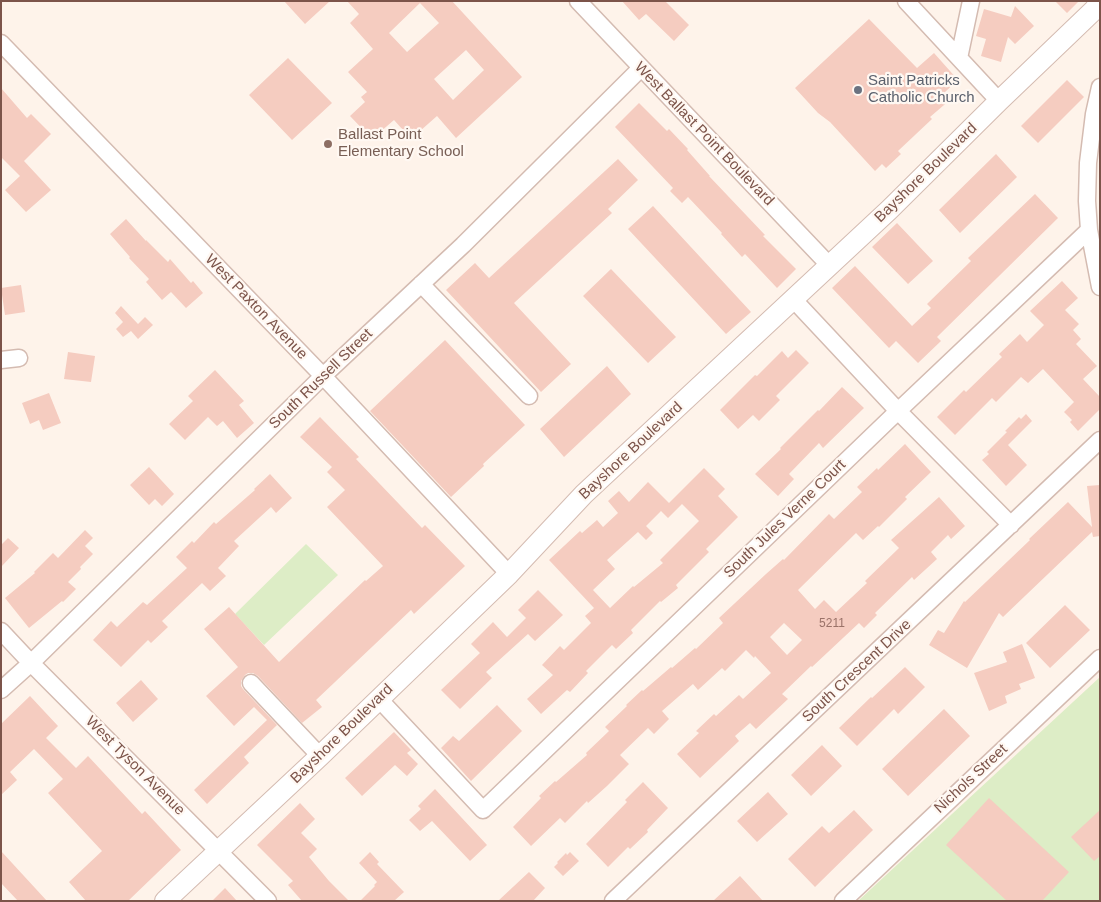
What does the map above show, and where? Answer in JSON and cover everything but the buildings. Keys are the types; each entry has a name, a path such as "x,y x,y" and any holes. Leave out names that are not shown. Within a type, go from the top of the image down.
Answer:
{"street":[{"name":"West Ballast Point Boulevard","path":"578,1 830,266"},
{"path":"906,1 999,101"},
{"path":"959,58 971,1"},
{"name":"Bayshore Boulevard","path":"164,901 320,756 509,574 584,494 889,210 1076,28 1100,2"},
{"name":"West Paxton Avenue","path":"1,43 323,376 509,574"},
{"name":"South Russell Street","path":"1,690 31,663 323,376 477,231 641,68"},
{"path":"1100,88 1094,114 1088,163 1087,201 1089,230 1100,287"},
{"name":"South Jules Verne Court","path":"379,699 483,810 898,410 1089,230"},
{"path":"421,284 529,396"},
{"path":"794,300 898,410 1011,525"},
{"path":"1,360 19,358"},
{"name":"South Crescent Drive","path":"613,901 1100,440"},
{"name":"West Tyson Avenue","path":"1,631 268,901"},
{"name":"Nichols Street","path":"843,901 1100,658"},
{"path":"251,684 320,756"}],"green space":[{"path":"306,544 338,575 264,645 235,614"},
{"path":"1100,677 1100,901 858,901"}],"place":[{"name":"Saint Patricks Catholic Church","path":"858,90"},
{"name":"Ballast Point Elementary School","path":"328,144"}]}
